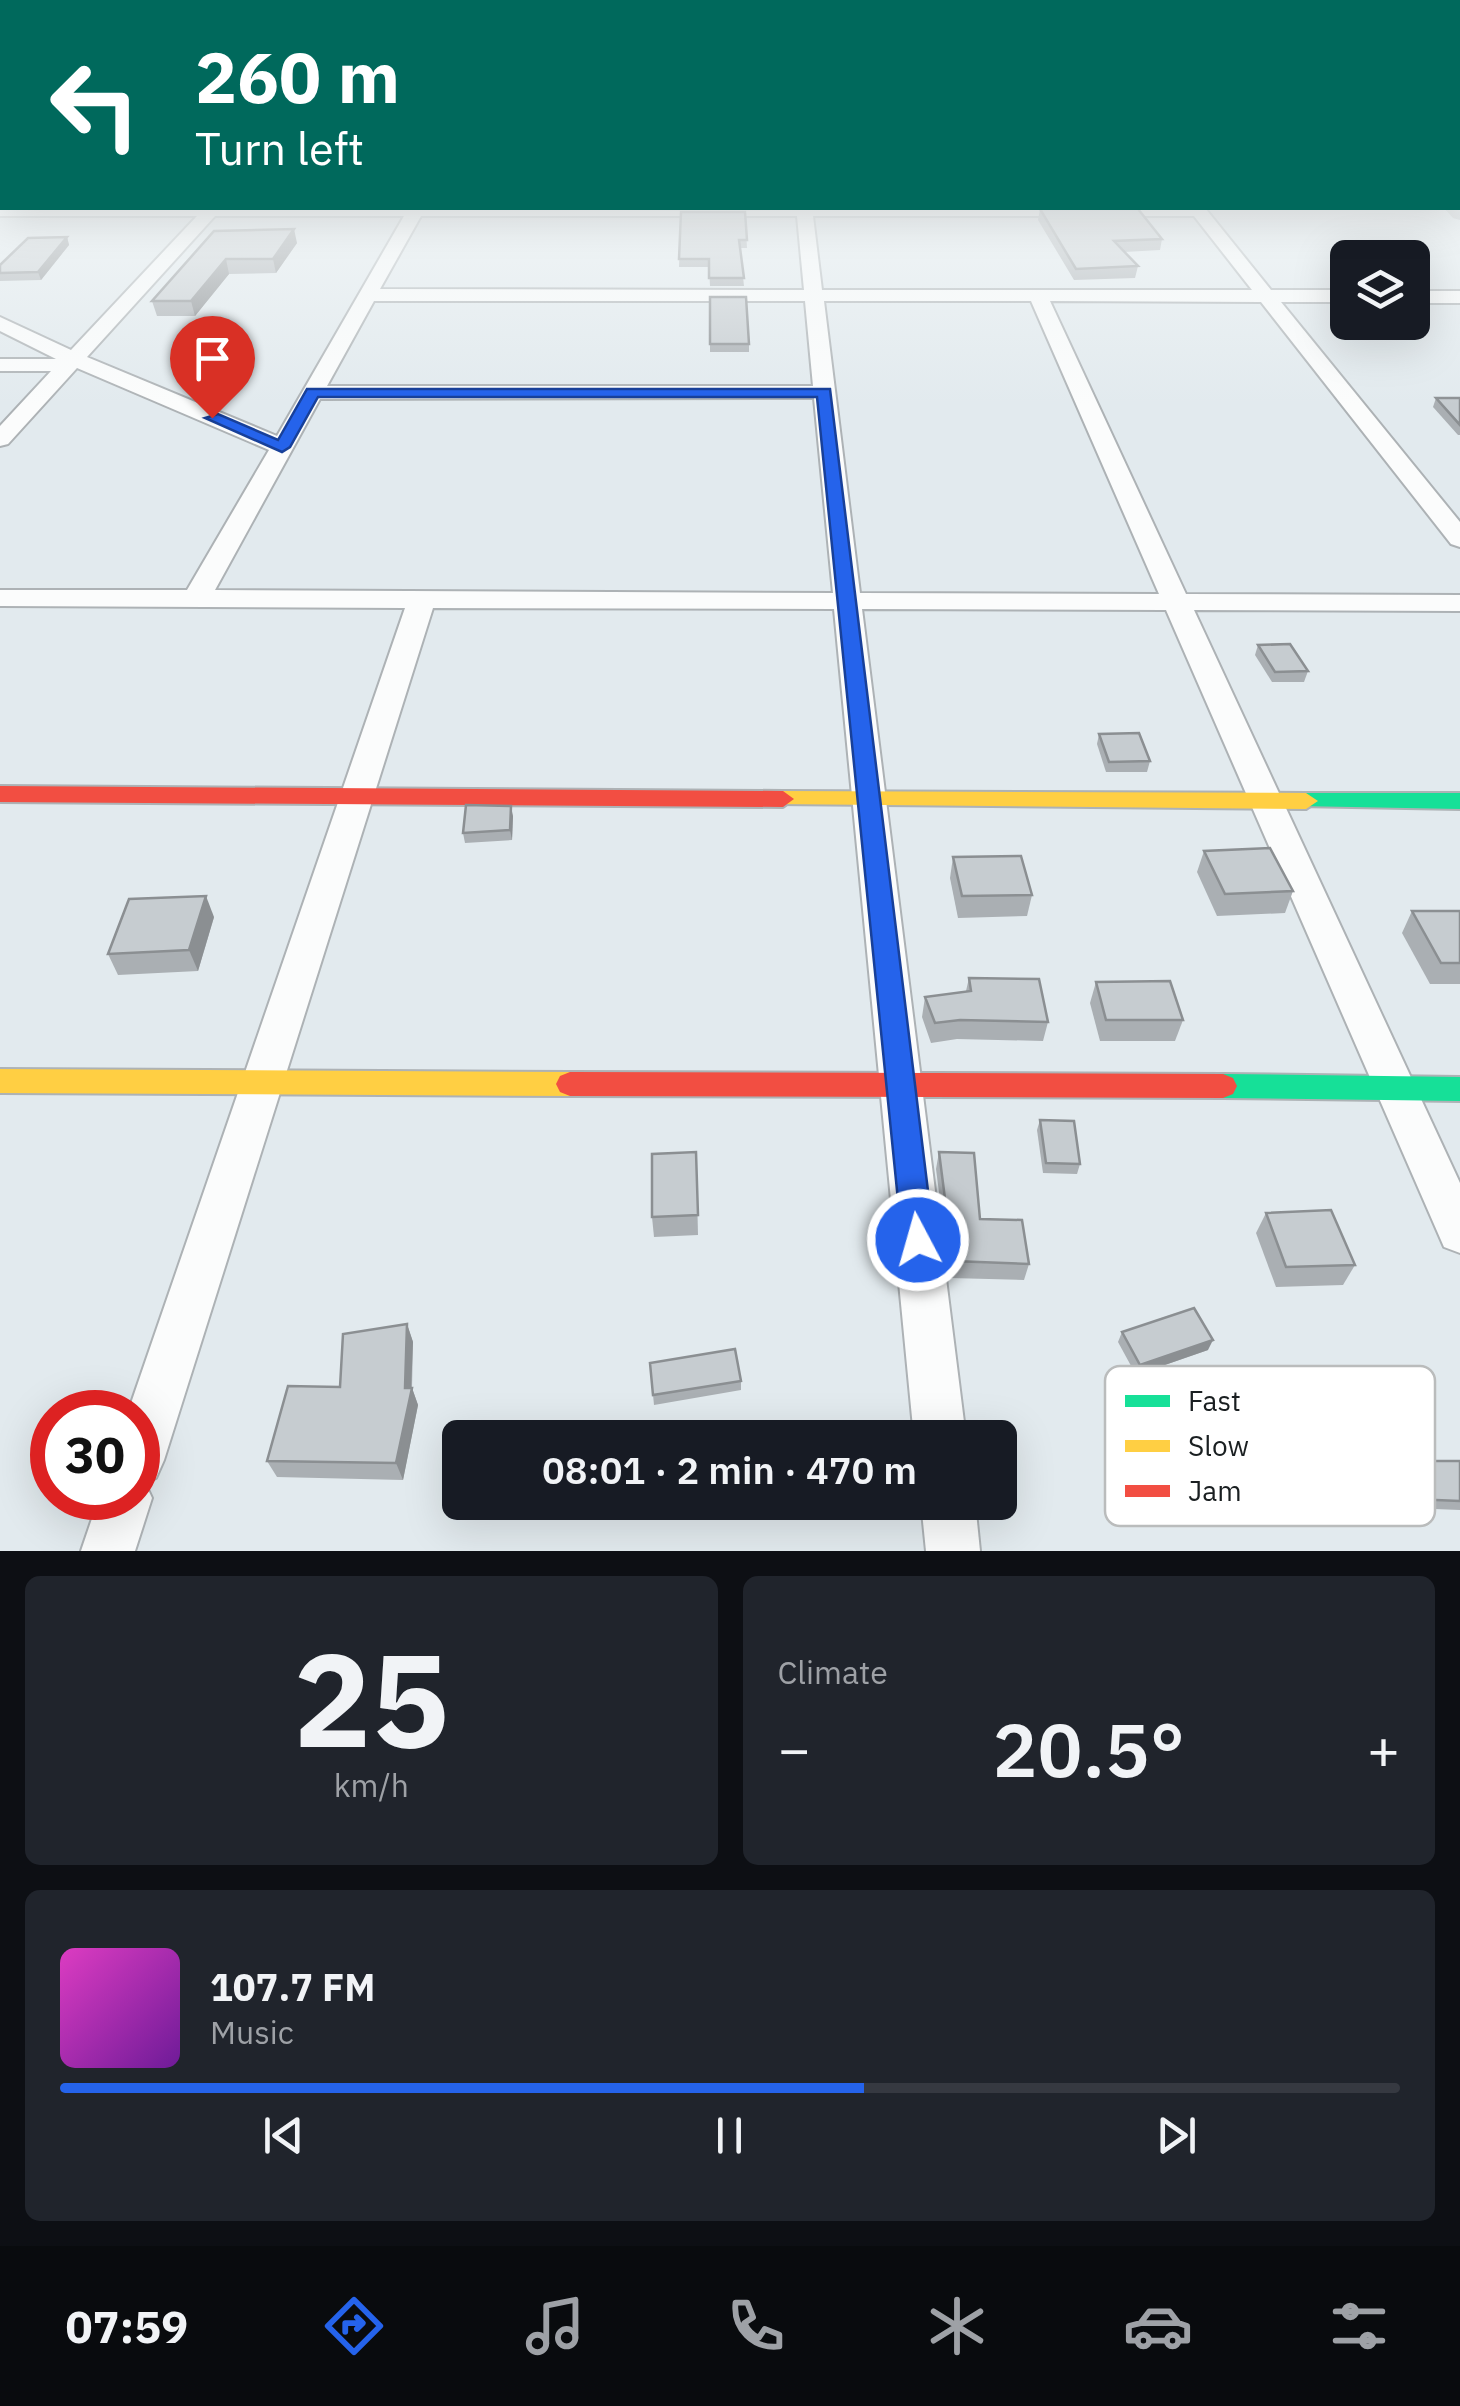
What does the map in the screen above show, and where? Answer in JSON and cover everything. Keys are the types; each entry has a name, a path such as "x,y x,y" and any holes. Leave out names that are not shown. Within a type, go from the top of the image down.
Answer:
{"street":[{"path":"0,439 165,260"},
{"path":"195,601 387,260"},
{"path":"809,260 938,1420"},
{"path":"1238,260 1460,539"},
{"path":"368,295 1330,296"},
{"path":"1038,296 1460,1232"},
{"path":"1430,296 1460,297"},
{"path":"0,323 71,362 282,447"},
{"path":"0,366 71,362"},
{"path":"312,392 824,392"},
{"path":"0,598 1460,603"},
{"path":"160,1393 421,602"},
{"path":"0,794 1460,801"},
{"path":"0,1081 261,1086 901,1083 1460,1089"},
{"path":"108,1551 118,1520"},
{"path":"950,1520 953,1551"}],"building":[{"path":"5,260 48,260 38,272 0,273"},
{"path":"188,260 225,260 191,301 152,301"},
{"path":"709,260 742,260 744,278 709,278"},
{"path":"1071,260 1133,260 1138,266 1076,269"},
{"path":"710,297 746,297 749,344 710,344"},
{"path":"1436,398 1460,398 1460,425"},
{"path":"1290,644 1308,671 1275,672 1258,645"},
{"path":"1139,733 1150,761 1109,762 1099,734"},
{"path":"466,805 511,806 510,830 463,833"},
{"path":"1270,848 1293,891 1225,894 1204,851"},
{"path":"1021,856 1032,895 962,896 953,857"},
{"path":"206,896 189,950 108,954 129,899"},
{"path":"1412,911 1460,911 1460,963 1441,963"},
{"path":"969,978 1039,979 1048,1022 935,1023 925,997 971,991"},
{"path":"1170,981 1183,1020 1106,1020 1096,982"},
{"path":"1040,1120 1074,1121 1080,1164 1046,1163"},
{"path":"696,1152 698,1215 652,1217 652,1154"},
{"path":"939,1152 974,1153 980,1219 1022,1220 1029,1264 953,1261"},
{"path":"1331,1210 1355,1265 1286,1267 1266,1213"},
{"path":"1194,1308 1213,1340 1140,1365 1122,1332"},
{"path":"407,1324 405,1388 412,1388 396,1463 267,1461 288,1386 340,1387 343,1334"},
{"path":"735,1349 741,1381 653,1395 650,1363"},
{"path":"1435,1461 1460,1461 1460,1501 1435,1500"}],"traffic: fast":[{"path":"1306,801 1460,801"},
{"path":"1223,1086 1460,1089"}],"traffic: slow":[{"path":"783,799 1306,801"},
{"path":"0,1081 570,1084"}],"traffic: jam":[{"path":"0,794 783,799"},
{"path":"570,1084 1223,1086"}],"route":[{"path":"212,418 282,447 312,392 824,392 918,1240"}]}
